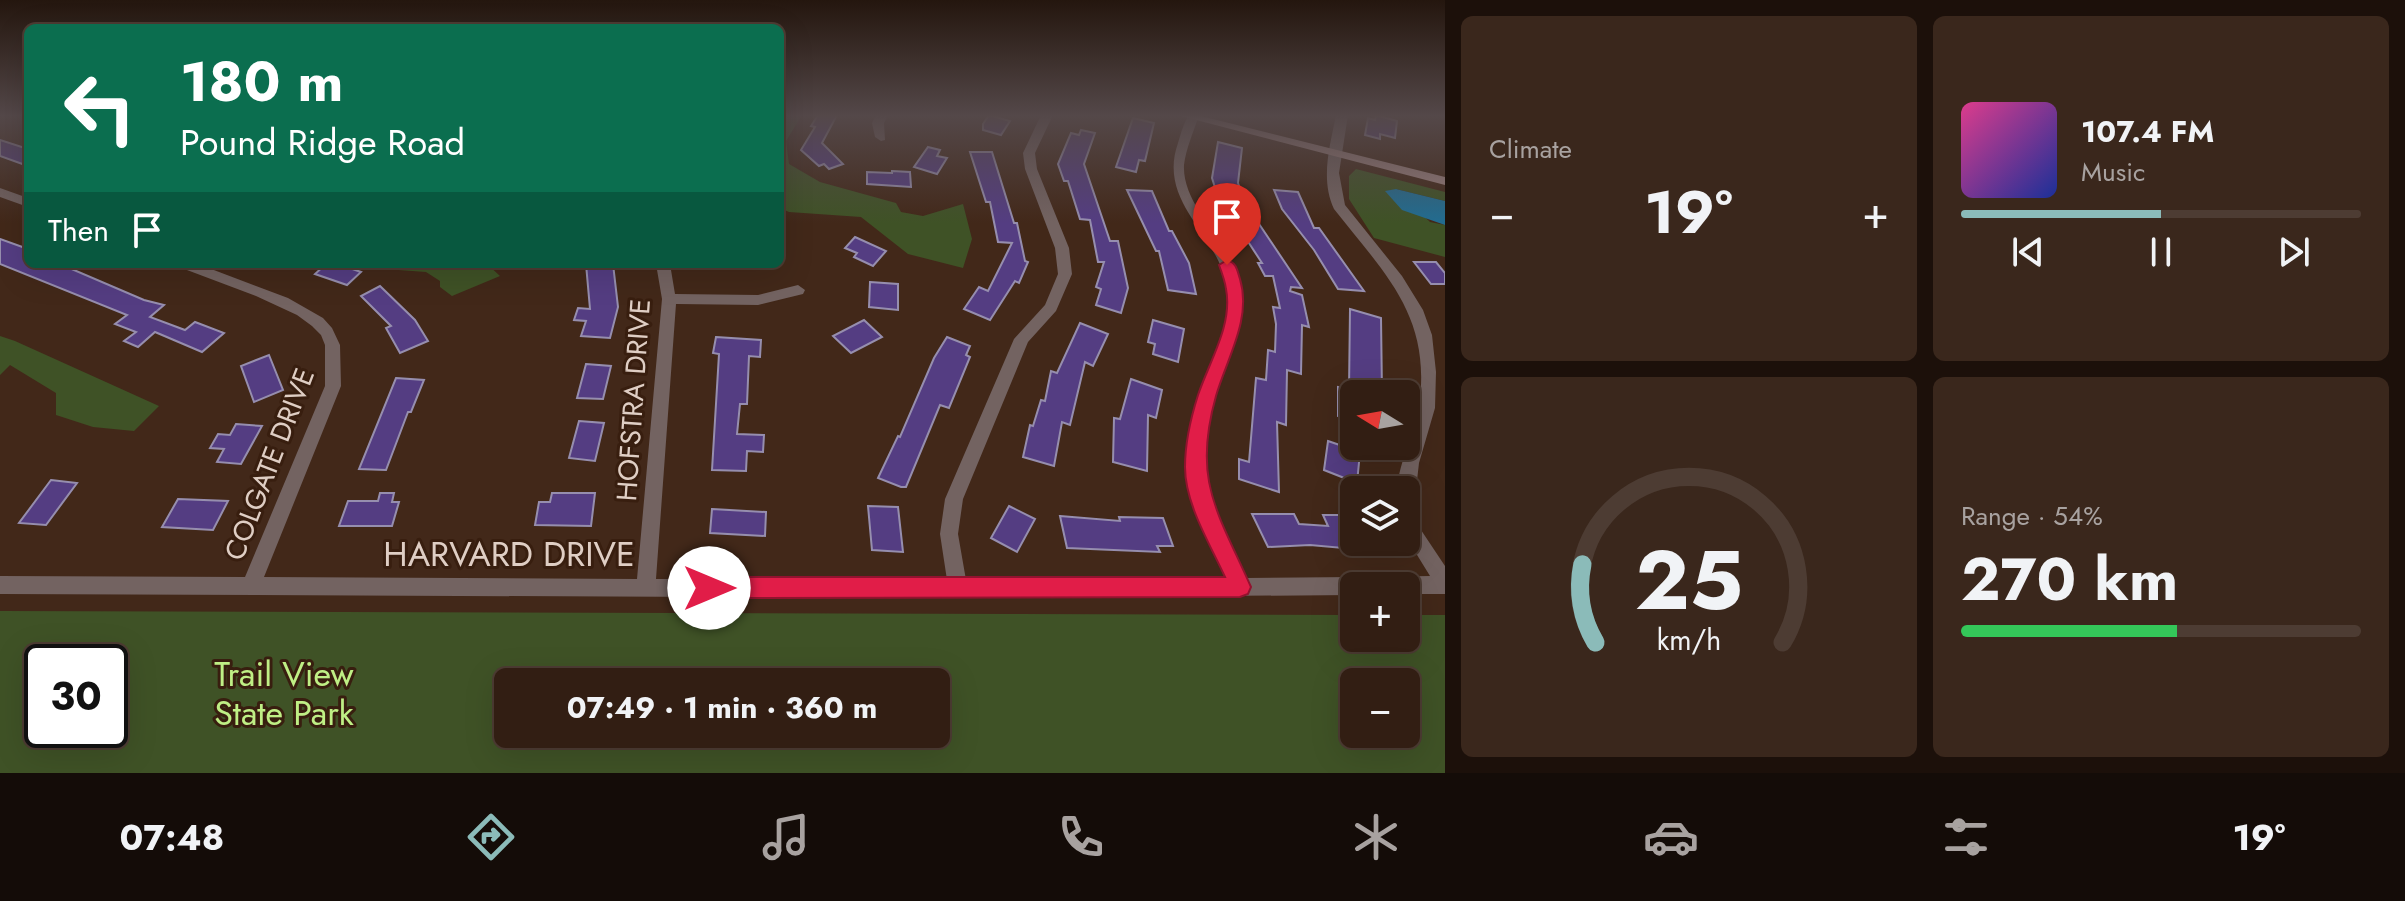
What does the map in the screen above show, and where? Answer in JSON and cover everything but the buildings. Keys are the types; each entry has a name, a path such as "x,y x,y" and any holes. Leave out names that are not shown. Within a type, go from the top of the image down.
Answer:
{"main road":[{"path":"1324,151 1445,181"}],"street":[{"path":"958,589 949,534 954,499 1022,339 1051,307 1065,274 1062,248 1031,169 1030,151"},
{"path":"1181,151 1177,174 1227,265 1235,291 1227,342 1207,396 1196,449 1195,471 1204,507 1240,587"},
{"path":"1335,154 1332,185 1339,206 1405,292 1423,327 1427,367 1426,415 1407,468 1407,514 1428,559 1445,583"},
{"path":"0,192 24,201"},
{"name":"COLGATE DRIVE","path":"194,268 297,309 316,320 328,333 335,353 333,386 251,585"},
{"name":"HOFSTRA DRIVE","path":"646,587 669,299 664,268"},
{"path":"669,299 758,300 798,290"},
{"path":"1420,584 1445,583"},
{"name":"HARVARD DRIVE","path":"0,585 958,589 1340,586"}],"green space":[{"path":"784,151 787,151 789,164 820,182 896,203 901,212 923,216 963,204 972,239 963,268 908,254 861,217 784,210"},
{"path":"1356,169 1445,192 1445,201 1396,189 1430,222 1445,225 1445,257 1374,238 1349,199 1349,176"},
{"path":"491,268 500,276 452,296 440,287 440,281 426,272 398,270"},
{"path":"0,336 159,406 134,431 93,427 56,415 56,393 10,365 0,375"},
{"name":"Trail View State Park","path":"0,611 1340,615 1340,652 1420,652 1420,615 1445,615 1445,773 0,773"}],"water":[{"path":"1396,189 1445,201 1445,225 1402,210 1385,191"}],"route":[{"path":"709,588 1240,587 1204,507 1195,471 1196,449 1207,396 1234,313 1234,284 1227,265"}]}
